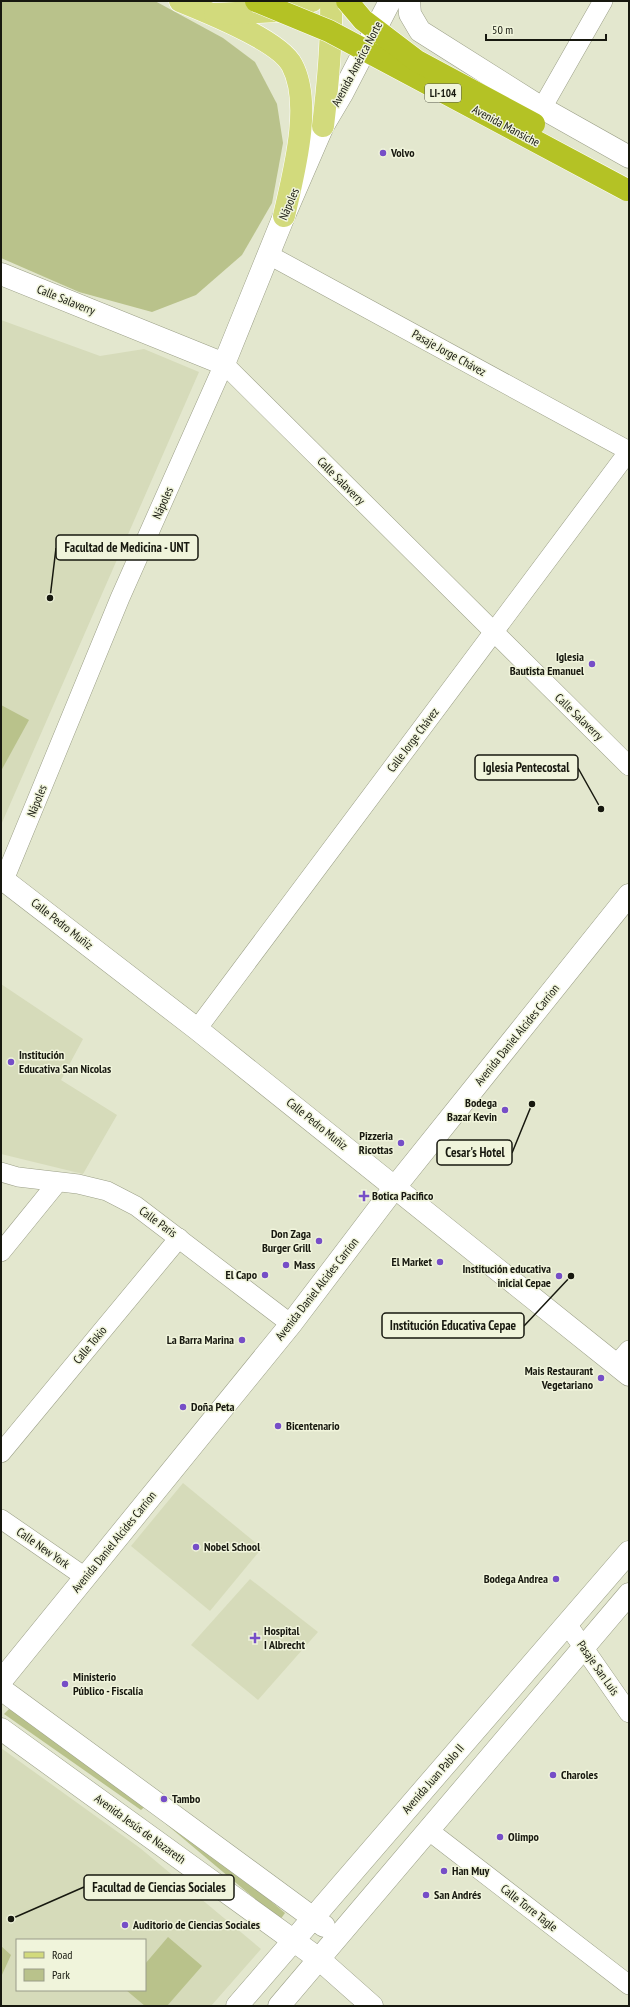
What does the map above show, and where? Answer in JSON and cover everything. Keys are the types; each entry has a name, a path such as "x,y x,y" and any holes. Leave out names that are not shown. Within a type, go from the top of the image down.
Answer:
{"highway":[{"name":"Avenida Mansiche","path":"256,1 329,31 628,182"},
{"name":"Avenida Mansiche","path":"347,1 364,20 417,61 628,182"}],"main road":[{"path":"180,1 212,14 272,45 292,64 300,86 302,117 293,174 284,216"},
{"path":"212,14 278,11 312,1"},
{"path":"323,126 332,35 331,1"},
{"name":"Avenida América Norte","path":"323,126 342,94 390,1"},
{"path":"409,1 410,14 420,31 542,108 629,157"},
{"name":"Nápoles","path":"224,364 284,216 323,126"},
{"name":"Calle Salaverry","path":"1,274 224,364"},
{"name":"Calle Pedro Muñiz","path":"3,879 197,1028 396,1187 625,1363"},
{"name":"Avenida Daniel Alcides Carrion","path":"1,1681 291,1324 396,1187 629,895"},
{"name":"Avenida Juan Pablo II","path":"237,2006 629,1552"},
{"path":"279,2006 629,1594"},
{"path":"514,1686 534,1706"},
{"path":"1,1689 338,1936"},
{"name":"Avenida Jesús de Nazareth","path":"1,1728 318,1959 372,2006"}],"street":[{"path":"542,108 603,1"},
{"name":"Pasaje Jorge Chávez","path":"269,255 629,451"},
{"name":"Calle Salaverry","path":"224,364 493,633 629,766"},
{"name":"Nápoles","path":"3,879 120,598 224,364"},
{"name":"Calle Jorge Chávez","path":"197,1028 629,451"},
{"name":"Calle Paris","path":"1,1172 57,1183 78,1184 108,1191 136,1206 291,1324"},
{"path":"1,1252 57,1183"},
{"name":"Calle Tokio","path":"1,1453 179,1238"},
{"name":"Calle New York","path":"1,1519 85,1577"},
{"name":"Pasaje San Luis","path":"567,1624 629,1713"},
{"name":"Calle Torre Tagle","path":"428,1830 629,1985"}],"shaded area":[{"path":"1,320 100,356 144,349 199,372 1,825"},
{"path":"1,984 83,1039 61,1080 117,1115 83,1174 1,1154"},
{"name":"Nobel School","path":"183,1483 262,1548 210,1611 131,1546"},
{"name":"Hospital I Albrecht","path":"250,1579 318,1632 258,1700 191,1645"},
{"path":"1,1748 140,1848 261,1949 211,2006 1,2006"}],"green space":[{"path":"1,1 155,1 223,38 255,62 277,104 283,143 272,203 242,255 196,295 152,312 79,292 1,258"},
{"path":"1,705 29,720 1,771"},
{"path":"14,1704 150,1802 141,1810 4,1714"},
{"path":"171,1817 285,1913 280,1920 166,1824"},
{"path":"168,1937 202,1966 167,2006 145,2006 127,1991 146,1991 146,1963"},
{"path":"1,1946 11,1955 1,1977"}],"place":[{"name":"Volvo","path":"383,153"},
{"name":"Facultad de Medicina - UNT","path":"50,598"},
{"name":"Iglesia Bautista Emanuel","path":"592,664"},
{"name":"Iglesia Pentecostal","path":"601,809"},
{"name":"Institución Educativa San Nicolas","path":"11,1062"},
{"name":"Cesar's Hotel","path":"532,1104"},
{"name":"Bodega Bazar Kevin","path":"505,1110"},
{"name":"Pizzeria Ricottas","path":"401,1143"},
{"name":"Botica Pacifico","path":"364,1196"},
{"name":"Don Zaga Burger Grill","path":"319,1241"},
{"name":"El Market","path":"440,1262"},
{"name":"Mass","path":"286,1265"},
{"name":"El Capo","path":"265,1275"},
{"name":"Institución educativa inicial Cepae","path":"559,1276"},
{"name":"Institución Educativa Cepae","path":"571,1276"},
{"name":"La Barra Marina","path":"242,1340"},
{"name":"Mais Restaurant Vegetariano","path":"601,1378"},
{"name":"Doña Peta","path":"183,1407"},
{"name":"Bicentenario","path":"278,1426"},
{"name":"Nobel School","path":"196,1547"},
{"name":"Bodega Andrea","path":"556,1579"},
{"name":"Hospital I Albrecht","path":"255,1638"},
{"name":"Ministerio Público - Fiscalía","path":"65,1684"},
{"name":"Charoles","path":"553,1775"},
{"name":"Tambo","path":"164,1799"},
{"name":"Olimpo","path":"500,1837"},
{"name":"Han Muy","path":"444,1871"},
{"name":"San Andrés","path":"426,1895"},
{"name":"Facultad de Ciencias Sociales","path":"11,1919"},
{"name":"Auditorio de Ciencias Sociales","path":"125,1925"}]}
